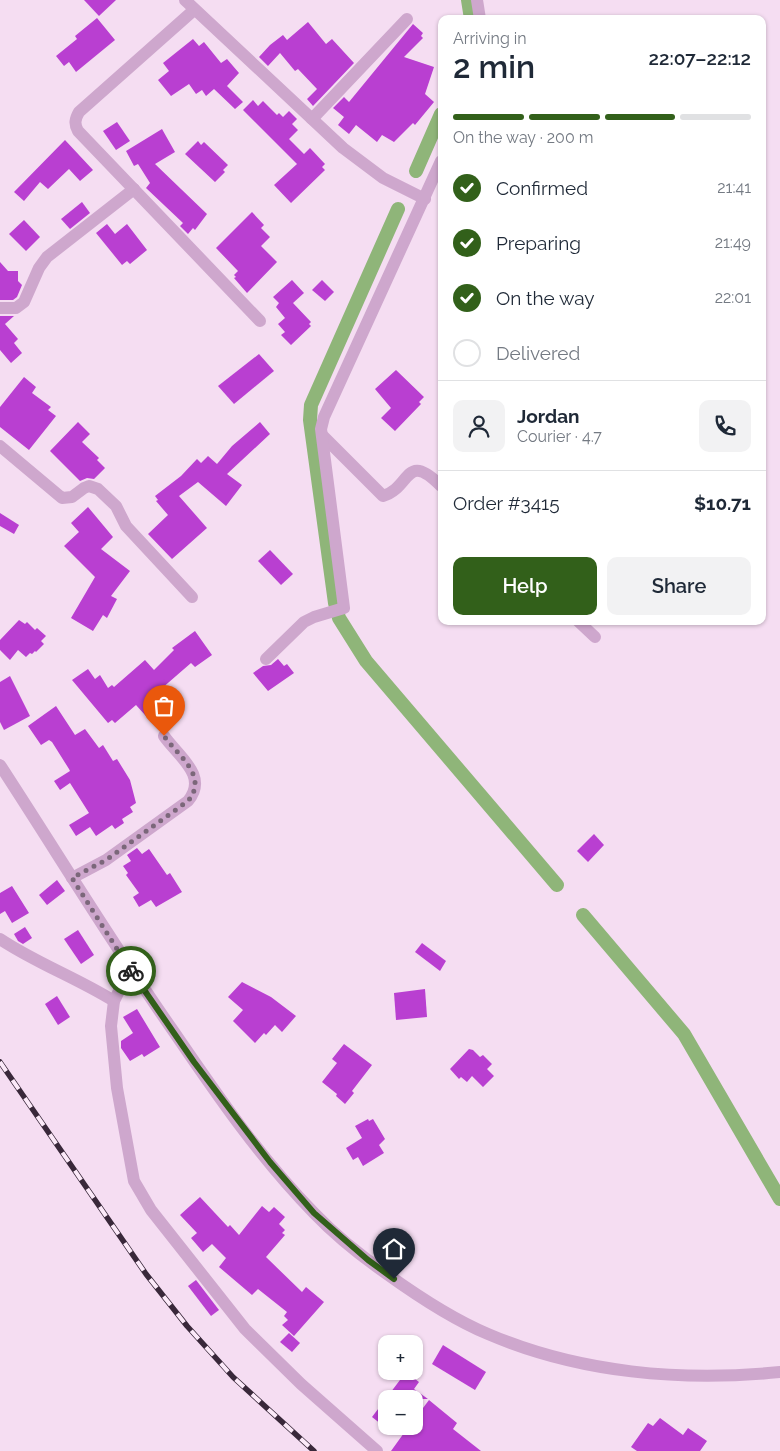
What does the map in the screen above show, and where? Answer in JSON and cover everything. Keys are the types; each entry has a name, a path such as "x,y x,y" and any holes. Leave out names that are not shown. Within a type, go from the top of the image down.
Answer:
{"street":[{"path":"185,0 343,148 383,178 420,197"},
{"path":"477,0 479,15"},
{"path":"194,10 79,112 75,125 78,131 260,321"},
{"path":"312,119 407,19"},
{"path":"266,660 304,622 343,608 321,429 324,417 420,197 438,166"},
{"path":"0,308 16,308 24,302 39,268 48,257 134,189"},
{"path":"322,435 382,496 389,494 411,472 418,470 425,472 438,483"},
{"path":"0,446 62,498 72,497 89,486 98,489 116,506 126,526 192,597"},
{"path":"582,625 595,637"},
{"path":"72,878 106,860 188,801 193,795 196,777 164,736"},
{"path":"0,765 130,969 230,1111 270,1162 314,1213 368,1260 420,1298 486,1333 528,1350 573,1362 676,1376 726,1376 780,1372"},
{"path":"0,939 29,957 87,984 114,1001"},
{"path":"130,969 114,1001 111,1026 117,1088 134,1181 151,1210 245,1328 301,1384 377,1451"}],"building":[{"path":"84,0 116,0 99,16"},
{"path":"97,18 115,40 76,72 69,62 64,66 56,56 77,39 75,36"},
{"path":"308,22 326,44 332,39 354,63 313,106 307,99 317,89 298,69 295,71 280,53 268,66 259,57 283,35 287,40"},
{"path":"413,24 423,33 421,36 423,38 404,57 434,67 425,94 434,102 415,125 413,123 394,142 382,135 377,142 356,125 349,134 338,125 344,117 333,108 344,97 349,102"},
{"path":"193,39 199,46 204,42 221,63 227,59 239,73 227,86 243,102 235,109 214,89 206,96 202,90 196,94 189,84 171,96 158,80 169,71 163,63"},
{"path":"253,100 258,106 263,101 277,115 279,113 283,117 289,111 297,119 292,124 298,130 289,139 304,154 310,148 325,164 322,167 325,170 291,203 274,185 297,164 243,110"},
{"path":"117,122 130,141 116,150 103,131"},
{"path":"162,129 175,152 155,164 207,214 195,230 193,228 188,234 180,226 183,223 146,188 150,183 138,164 134,166 126,151"},
{"path":"65,140 93,170 80,181 69,169 48,189 40,182 24,201 14,192"},
{"path":"198,141 201,145 204,142 228,165 223,170 225,172 215,182 185,154"},
{"path":"82,202 90,213 70,229 61,219"},
{"path":"252,212 264,225 261,228 270,237 261,246 277,262 247,293 234,278 238,271 216,248"},
{"path":"24,220 40,237 26,251 9,234"},
{"path":"107,224 115,234 127,224 147,250 130,264 127,261 122,265 96,233"},
{"path":"0,262 8,271 18,271 18,281 22,285 17,297 13,300 0,300"},
{"path":"292,280 304,293 293,303 311,322 309,324 311,326 291,345 281,335 285,332 278,324 285,318 276,307 279,303 273,297"},
{"path":"322,280 334,292 325,301 312,290"},
{"path":"0,316 14,316 5,324 18,339 14,343 22,353 11,363 0,350"},
{"path":"259,354 274,371 234,404 218,386"},
{"path":"396,370 424,397 419,402 421,404 395,431 381,418 391,408 375,389"},
{"path":"24,377 36,387 32,393 51,407 48,410 56,416 29,450 0,427 0,407"},
{"path":"78,422 90,434 82,442 99,458 97,460 105,468 94,479 87,478 80,481 50,451"},
{"path":"260,422 270,434 227,474 242,485 226,506 198,482 179,496 207,528 172,559 148,534 168,515 156,501 158,500 155,496 181,476 197,459 201,463 208,456 217,464 232,446"},
{"path":"88,507 113,537 101,549 130,571 111,596 117,599 107,618 103,615 93,631 71,618 95,577 64,546 79,532 71,523"},
{"path":"0,513 19,525 14,534 0,526"},
{"path":"270,550 293,574 281,585 258,561"},
{"path":"19,620 25,624 27,622 35,630 37,628 46,636 41,641 44,644 36,652 30,653 26,657 18,650 10,660 0,650 0,640"},
{"path":"195,631 212,655 195,667 191,663 161,689 167,696 155,707 163,717 154,725 136,705 115,723 112,720 108,723 72,680 88,669 95,679 100,675 108,688 112,685 114,687 145,660 154,670 174,650 172,648"},
{"path":"278,659 284,666 287,664 294,673 268,691 253,673 263,666 271,665"},
{"path":"10,676 30,716 4,730 0,722 0,682"},
{"path":"56,706 75,735 85,729 99,748 103,745 113,761 117,759 130,780 136,803 130,807 133,812 122,819 124,823 115,829 112,825 96,836 90,827 76,836 69,825 89,813 70,783 60,790 54,781 70,771 52,742 49,740 41,745 28,726"},
{"path":"594,834 604,845 588,862 577,851"},
{"path":"137,848 142,854 149,849 167,875 170,873 182,892 156,907 151,900 139,907 133,897 139,893 126,875 128,873 123,866 131,861 127,855"},
{"path":"57,880 65,891 47,905 39,895"},
{"path":"12,886 29,913 12,923 5,911 0,914 0,893"},
{"path":"25,927 32,938 23,944 18,941 14,934"},
{"path":"78,930 94,955 81,964 64,939"},
{"path":"422,943 446,961 440,971 415,952"},
{"path":"242,982 271,997 296,1016 282,1032 275,1025 255,1043 233,1021 243,1010 228,997"},
{"path":"425,989 427,1017 396,1020 394,993"},
{"path":"57,996 70,1017 58,1025 45,1004"},
{"path":"137,1009 160,1047 144,1057 142,1054 130,1061 121,1048 121,1041 133,1033 123,1017"},
{"path":"344,1044 372,1065 352,1091 354,1093 345,1104 336,1096 337,1094 322,1082 337,1063 332,1059"},
{"path":"469,1049 473,1050 480,1057 483,1055 492,1064 487,1069 494,1076 483,1087 472,1076 467,1082 461,1077 459,1079 450,1069"},
{"path":"368,1119 369,1121 373,1119 385,1139 379,1145 384,1153 363,1166 358,1157 353,1160 346,1148 362,1138 355,1126"},
{"path":"200,1197 228,1227 230,1225 239,1235 262,1206 269,1212 274,1207 285,1217 279,1224 285,1230 282,1233 285,1235 266,1257 302,1292 306,1287 324,1302 294,1336 282,1325 288,1320 284,1316 287,1312 258,1289 252,1295 219,1267 226,1258 212,1244 203,1252 191,1238 197,1233 180,1215"},
{"path":"196,1280 219,1310 211,1316 188,1286"},
{"path":"289,1333 300,1343 292,1352 280,1342"},
{"path":"443,1345 486,1372 475,1390 432,1364"},
{"path":"400,1380 416,1380 419,1382 414,1389 415,1390 392,1390"},
{"path":"429,1400 457,1423 453,1429 481,1451 391,1451 403,1435 423,1435 423,1408"},
{"path":"378,1409 378,1422 372,1417"},
{"path":"660,1418 683,1435 688,1428 707,1441 700,1451 637,1451 631,1447 648,1423 653,1426"}],"waterway":[{"path":"468,0 470,15"},
{"path":"416,171 438,121"},
{"path":"398,209 311,405 310,420 335,603 339,618 366,661 557,885"},
{"path":"583,915 684,1034 780,1199"}],"railway":[{"path":"0,1062 146,1274 187,1326 233,1377 314,1451"}],"way so far":[{"path":"131,971 72,878 106,860 188,801 193,795 196,787 196,777 164,736"}],"route":[{"path":"131,971 194,1062 270,1162 314,1213 338,1236 394,1279"}]}
